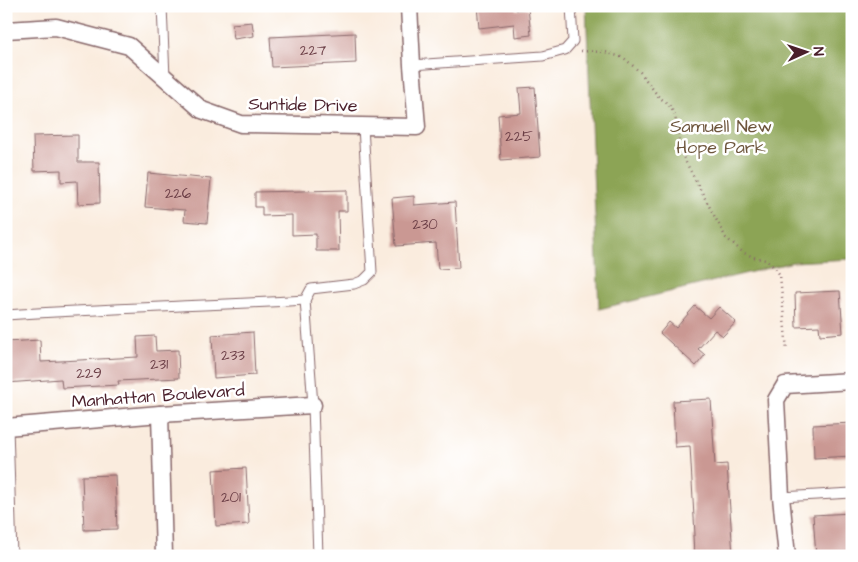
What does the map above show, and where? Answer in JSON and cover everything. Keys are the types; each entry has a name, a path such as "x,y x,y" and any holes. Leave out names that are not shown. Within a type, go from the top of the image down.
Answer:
{"street":[{"path":"410,6 412,64"},
{"name":"Suntide Drive","path":"6,30 56,27 129,46 202,110 241,124 417,127 412,64"},
{"path":"787,556 781,497 776,400 785,385 852,381"},
{"name":"Manhattan Boulevard","path":"7,427 160,414 313,405"},
{"path":"160,414 164,556"}],"lane":[{"path":"162,6 165,78"},
{"path":"412,64 543,56 565,50 573,41 571,6"},
{"path":"318,556 313,405 305,300 311,289 354,284 364,280 372,272 363,127"},
{"path":"6,314 215,306 305,300"},
{"path":"7,427 12,556"},
{"path":"781,497 852,492"}],"path":[{"path":"565,50 606,52 624,58 640,72 658,96 669,105 675,115 681,153 726,238 744,253 766,260 774,266 780,275 787,351"}],"green space":[{"name":"Samuell New Hope Park","path":"586,6 852,6 852,259 793,262 599,309"}],"building":[{"path":"477,6 516,6 516,10 528,8 531,35 515,37 514,24 479,28"},
{"path":"252,22 254,36 234,39 232,24"},
{"path":"355,33 356,63 272,67 270,37"},
{"path":"535,87 540,157 501,160 498,115 521,113 519,88"},
{"path":"78,135 78,162 99,162 100,203 78,204 77,181 61,182 61,170 34,171 33,136"},
{"path":"148,173 211,179 207,223 184,221 185,210 145,207"},
{"path":"347,190 347,211 338,211 339,251 316,251 316,234 292,235 292,215 262,216 262,207 255,207 255,192"},
{"path":"414,196 414,205 455,202 459,268 438,269 436,243 396,246 392,198"},
{"path":"840,291 843,333 820,335 819,326 796,327 795,293"},
{"path":"695,306 709,318 719,307 736,322 723,336 715,330 698,349 705,355 696,366 660,333 669,322 676,328"},
{"path":"253,332 255,375 214,378 212,335"},
{"path":"155,336 156,351 178,350 179,378 118,381 119,385 62,388 61,379 6,383 6,342 40,340 41,362 138,357 137,337"},
{"path":"711,399 715,465 727,464 733,556 694,556 693,535 695,535 690,446 675,447 673,401"},
{"path":"852,423 852,456 814,458 813,425"},
{"path":"246,468 249,524 216,526 213,470"},
{"path":"115,475 117,529 84,530 82,476"},
{"path":"852,513 852,554 816,556 813,515"}]}
